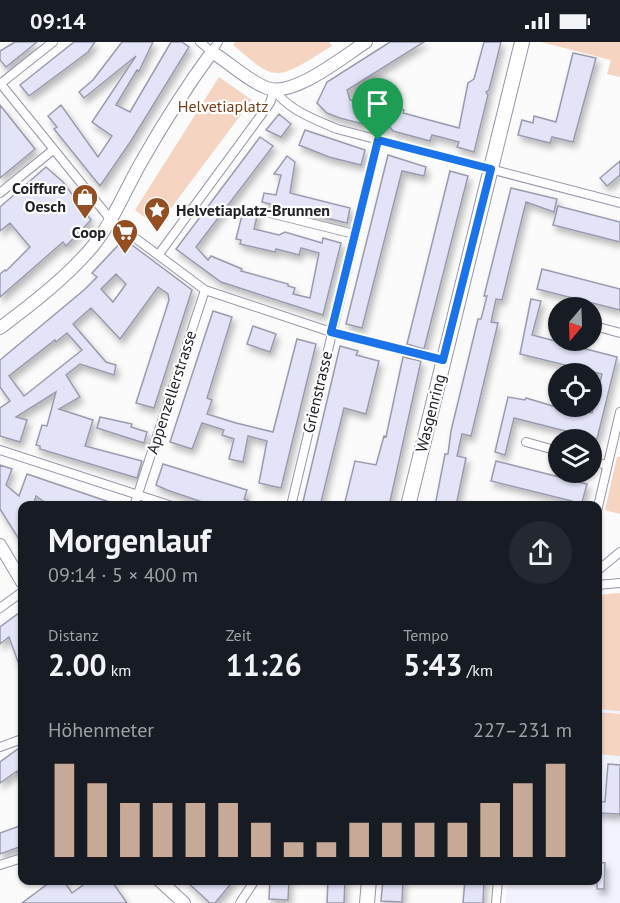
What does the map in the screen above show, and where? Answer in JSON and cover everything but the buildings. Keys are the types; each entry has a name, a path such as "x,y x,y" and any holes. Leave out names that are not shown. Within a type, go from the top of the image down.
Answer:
{"main road":[{"name":"Wasgenring","path":"409,501 522,42"},
{"path":"367,903 369,885"}],"street":[{"path":"53,42 0,84 111,220 205,290 230,301 331,332 443,360"},
{"path":"200,42 215,47 266,88 274,90 299,84 366,42"},
{"path":"0,328 92,247 111,220 142,160 215,47"},
{"path":"274,90 283,102 302,114 337,129 620,203"},
{"path":"159,254 270,103 274,90"},
{"name":"Grienstrasse","path":"292,501 378,140"},
{"path":"0,193 53,150"},
{"path":"266,212 354,234"},
{"name":"Appenzellerstrasse","path":"136,501 205,290"},
{"path":"602,328 620,333"},
{"path":"599,501 620,412"},
{"path":"526,442 548,449"},
{"path":"0,450 157,501"},
{"path":"602,464 607,465"},
{"path":"0,544 18,575"},
{"path":"602,567 620,552"},
{"path":"602,585 620,583"},
{"path":"0,608 18,595"},
{"path":"0,747 18,740"},
{"path":"0,865 18,859"},
{"path":"164,885 184,903"},
{"path":"240,903 252,885"},
{"path":"496,903 498,885"}],"shaded area":[{"path":"620,593 620,903 506,903 507,885 602,885 602,595"}],"green space":[{"path":"235,42 329,42 332,46 297,67 277,73 265,70 254,62 233,45"},
{"path":"541,42 620,42 620,77 607,74 611,60"},
{"name":"Helvetiaplatz","path":"219,77 252,100 157,227 135,210"},
{"path":"617,457 620,457 620,514 605,510"},
{"path":"620,593 620,711 602,709 602,595"},
{"path":"602,712 620,714 620,756 602,754"}],"place":[{"name":"Coiffure Oesch","path":"85,220"},
{"name":"Helvetiaplatz-Brunnen","path":"157,233"},
{"name":"Coop","path":"125,255"}],"route":[{"path":"378,140 491,169 443,360 331,332 378,140"}]}
